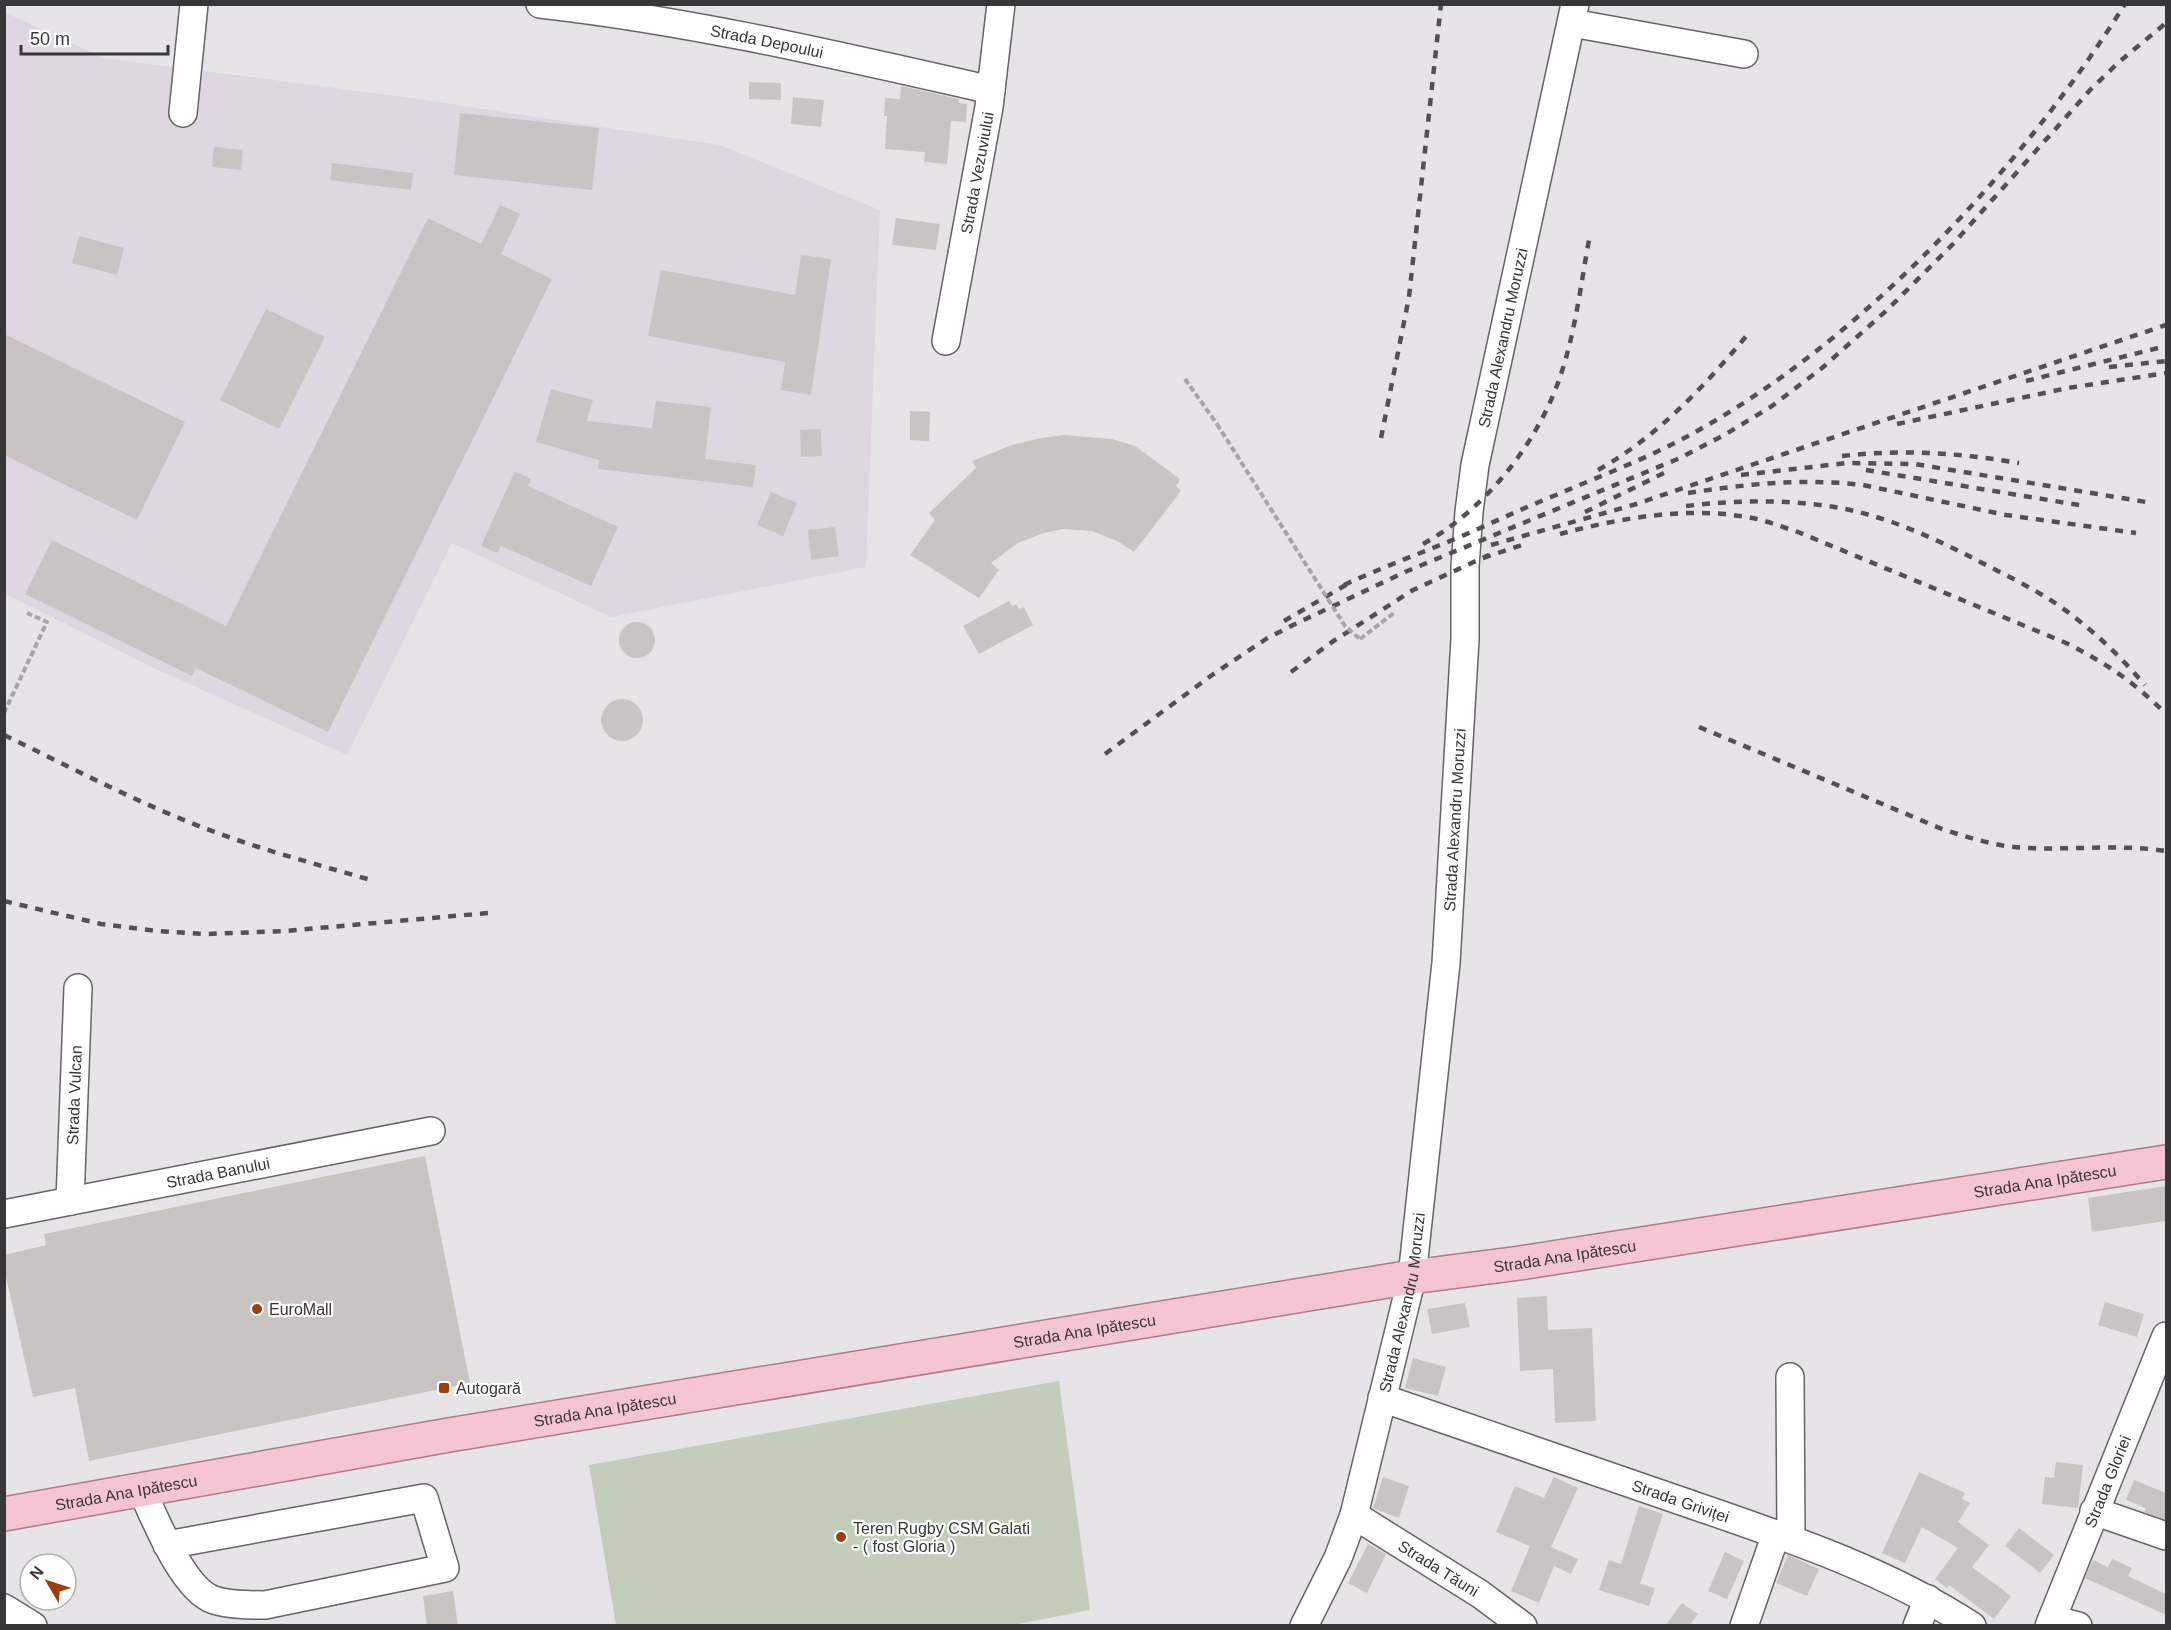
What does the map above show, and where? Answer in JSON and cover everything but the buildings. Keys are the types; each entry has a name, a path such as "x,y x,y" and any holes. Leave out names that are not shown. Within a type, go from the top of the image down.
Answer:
{"main road":[{"name":"Strada Ana Ipătescu","path":"4,1514 449,1435 1412,1277 1532,1261 2166,1162"}],"street":[{"path":"183,114 194,4"},
{"name":"Strada Depoului","path":"540,4 605,11 670,13 760,38 991,90"},
{"name":"Strada Vezuviului","path":"946,341 991,90 1001,4"},
{"path":"1573,14 1744,54"},
{"name":"Strada Alexandru Moruzzi","path":"1304,1626 1338,1558 1354,1515 1412,1277 1446,963 1465,639 1468,512 1475,465 1573,14"},
{"name":"Strada Vulcan","path":"70,1202 78,988"},
{"name":"Strada Banului","path":"4,1214 431,1131"},
{"name":"Strada Gloriei","path":"2051,1622 2166,1336"},
{"path":"1744,1626 1783,1536 1790,1377"},
{"name":"Strada Griviței","path":"1382,1398 1783,1536 1928,1599 1972,1626"},
{"path":"141,1488 166,1545 193,1585 212,1600 265,1605 445,1568 424,1498 166,1545"},
{"path":"2094,1511 2166,1536"},
{"name":"Strada Tăuni","path":"1354,1515 1480,1594 1523,1626"},
{"path":"1917,1626 1928,1599"},
{"path":"4,1608 33,1626"},
{"path":"2051,1622 2078,1626"}],"path":[{"path":"1185,379 1217,424 1345,626 1360,639 1394,613"},
{"path":"4,713 47,622 27,613"}],"shaded area":[{"path":"4,12 104,58 405,97 720,145 880,210 866,567 611,617 452,543 347,755 158,670 5,594"}],"green space":[{"name":"Teren Rugby CSM Galati - ( fost Gloria )","path":"1059,1381 1090,1610 1009,1626 616,1625 589,1465"}],"railway":[{"path":"1381,438 1409,297 1441,4"},
{"path":"1344,585 1672,444 1752,398 1814,352 1875,302 1987,189 2084,66 2125,4"},
{"path":"1105,754 1212,675 1266,639 1405,572 1680,458 1772,406 1822,368 1886,311 1953,244 2091,89 2166,23"},
{"path":"1423,544 1468,513 1488,493 1507,472 1539,424 1566,357 1590,235"},
{"path":"1491,545 1633,505 2166,325"},
{"path":"1598,470 1640,442 1679,409 1715,373 1748,334"},
{"path":"2026,381 2166,346"},
{"path":"2109,367 2166,361"},
{"path":"1897,424 2068,388 2166,373"},
{"path":"1842,456 1931,453 2019,463"},
{"path":"1741,475 1847,463 1915,464 2146,502"},
{"path":"1866,470 2085,506"},
{"path":"1585,512 1666,472"},
{"path":"1688,493 1775,483 1841,483 1863,485 2006,515 2136,533"},
{"path":"1686,506 1744,502 1801,503 1856,511 1905,527 1967,555 2058,605 2104,642 2145,685"},
{"path":"1560,534 1626,519 1672,514 1718,514 1769,522 2066,643 2119,674 2166,714"},
{"path":"1483,558 1528,543"},
{"path":"1291,672 1332,642 1413,590 1489,555"},
{"path":"1284,621 1351,582"},
{"path":"1699,727 1942,829 1974,839 2027,848 2131,848 2166,851"},
{"path":"4,735 128,796 204,828 371,880"},
{"path":"4,901 101,924 206,934 285,931 488,913"}],"place":[{"name":"EuroMall","path":"257,1309"},
{"name":"Autogară","path":"444,1388"},
{"name":"Teren Rugby CSM Galati - ( fost Gloria )","path":"841,1537"}]}
